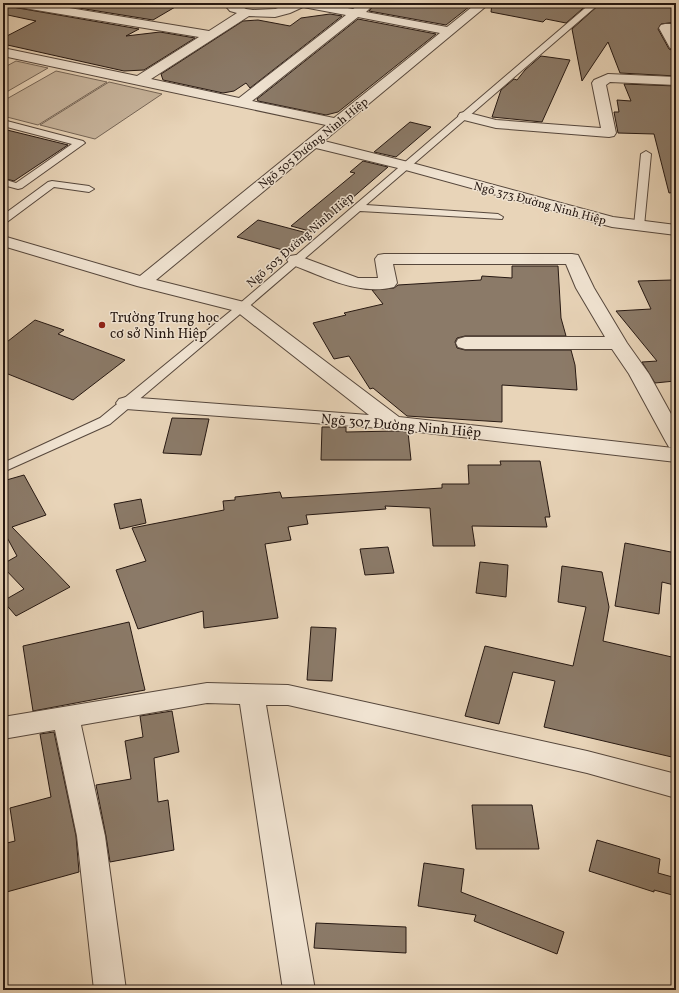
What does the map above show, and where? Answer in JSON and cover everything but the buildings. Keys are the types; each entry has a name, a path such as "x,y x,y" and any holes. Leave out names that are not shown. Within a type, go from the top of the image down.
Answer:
{"street":[{"path":"229,3 235,8 247,12 272,14 299,5 445,35"},
{"path":"241,103 369,3"},
{"name":"Ngõ 505 Đường Ninh Hiệp","path":"143,282 484,3"},
{"path":"16,4 210,35"},
{"path":"139,81 247,12"},
{"path":"675,45 664,28 676,28"},
{"path":"3,52 337,123"},
{"path":"465,116 496,124 609,133 599,83 608,78 676,81"},
{"name":"Ngõ 373 Đường Ninh Hiệp","path":"312,143 407,166 612,222 676,230"},
{"path":"3,241 143,282 242,307 393,423"},
{"path":"296,260 356,283 388,283 384,259 457,260 572,258 585,288 618,343 639,374 676,442"},
{"path":"465,343 618,343"},
{"name":"Ngõ 307 Đường Ninh Hiệp","path":"126,403 393,423 676,455"},
{"path":"3,728 66,716 208,693 288,695 587,762 676,786"},
{"path":"251,694 299,990"},
{"path":"66,716 91,836 110,990"}],"lane":[{"name":"Ngõ 503 Đường Ninh Hiệp","path":"3,468 106,421 242,307 596,3"},
{"path":"3,123 80,143 18,186 3,182"},
{"path":"639,226 646,154"},
{"path":"3,220 52,184 89,189"},
{"path":"358,208 498,217"}],"shaded area":[{"path":"16,61 48,68 3,94 3,68"},
{"path":"56,71 107,82 38,125 3,116 3,101"},
{"path":"109,82 162,94 95,139 40,125"}],"place":[{"name":"Trường Trung học cơ sở Ninh Hiệp","path":"102,325"}]}
